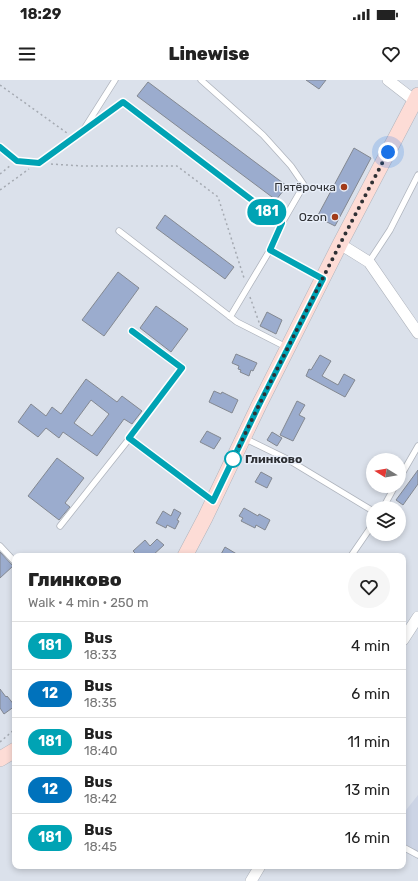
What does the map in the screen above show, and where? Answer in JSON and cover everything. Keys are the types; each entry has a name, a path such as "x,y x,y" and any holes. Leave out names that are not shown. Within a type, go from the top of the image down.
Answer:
{"main road":[{"path":"187,553 340,244 417,98"},
{"path":"0,760 12,752"}],"street":[{"path":"388,80 417,98"},
{"path":"340,244 369,262 418,333"},
{"path":"406,635 418,617"},
{"path":"251,881 258,869"}],"lane":[{"path":"82,132 115,80"},
{"path":"201,80 263,135 291,166 304,185 282,223 270,250 230,317"},
{"path":"0,147 17,161 39,163 123,102 282,223"},
{"path":"369,262 390,230 418,174"},
{"path":"119,231 237,322 288,348"},
{"path":"270,250 323,279"},
{"path":"60,526 182,368 132,331"},
{"path":"129,438 213,501"},
{"path":"244,438 287,459 366,507"},
{"path":"406,467 418,446"},
{"path":"353,553 366,534"},
{"path":"0,546 12,559"},
{"path":"406,849 418,855"}],"path":[{"path":"0,85 73,138"},
{"path":"0,174 17,161"},
{"path":"0,190 39,163 82,166 176,166 218,197 263,335"},
{"path":"0,742 12,732"}],"shaded area":[{"path":"418,795 418,859 406,853 406,810"}],"building":[{"path":"306,80 326,80 319,89"},
{"path":"148,82 287,186 276,200 137,96"},
{"name":"Пятёрочка","path":"354,148 371,158 335,226 317,217"},
{"path":"165,215 234,267 225,279 156,228"},
{"path":"118,272 139,288 104,336 82,320"},
{"path":"156,306 188,329 171,352 140,328"},
{"path":"267,312 282,320 276,334 260,326"},
{"path":"236,354 257,363 253,371 251,370 249,376 240,372 241,370 238,369 239,366 232,363"},
{"path":"320,355 331,361 322,376 338,385 344,374 355,380 345,397 306,376 309,369 311,370"},
{"path":"86,379 117,402 122,396 142,411 132,424 124,419 97,456 63,432 59,438 46,428 38,437 18,422 31,404 46,416 52,407 61,414","holes":["91,400 109,414 92,436 74,423"]},
{"path":"214,391 221,394 222,392 238,400 232,413 209,402"},
{"path":"297,401 305,405 299,415 305,418 293,441 280,435"},
{"path":"207,431 221,438 214,449 200,442"},
{"path":"272,432 282,438 277,446 267,440"},
{"path":"57,458 84,478 65,503 70,507 59,520 28,496"},
{"path":"418,470 418,484 406,501 397,501 396,500 401,493 406,493 406,486"},
{"path":"261,472 272,478 267,488 255,482"},
{"path":"244,508 258,516 259,514 270,520 265,530 256,525 255,528 241,521 243,518 239,516"},
{"path":"174,509 181,513 177,520 179,521 175,529 167,525 166,528 156,523 163,511 171,516"},
{"path":"157,539 164,545 155,553 135,553 133,551 145,540 150,546"},
{"path":"225,547 235,553 222,553"},
{"path":"0,552 12,565 12,567 0,578"},
{"path":"0,689 12,702 12,708 4,714 0,708"}],"bus line":[{"name":"181","path":"0,147 17,161 39,163 123,102 282,223 270,250 300,268 323,279 259,405 213,501 129,438 182,368 132,331"}],"place":[{"name":"Пятёрочка","path":"344,187"},
{"name":"Ozon","path":"335,217"},
{"name":"Глинково","path":"233,459"}],"route":[{"path":"233,459 340,244 388,152"}]}
